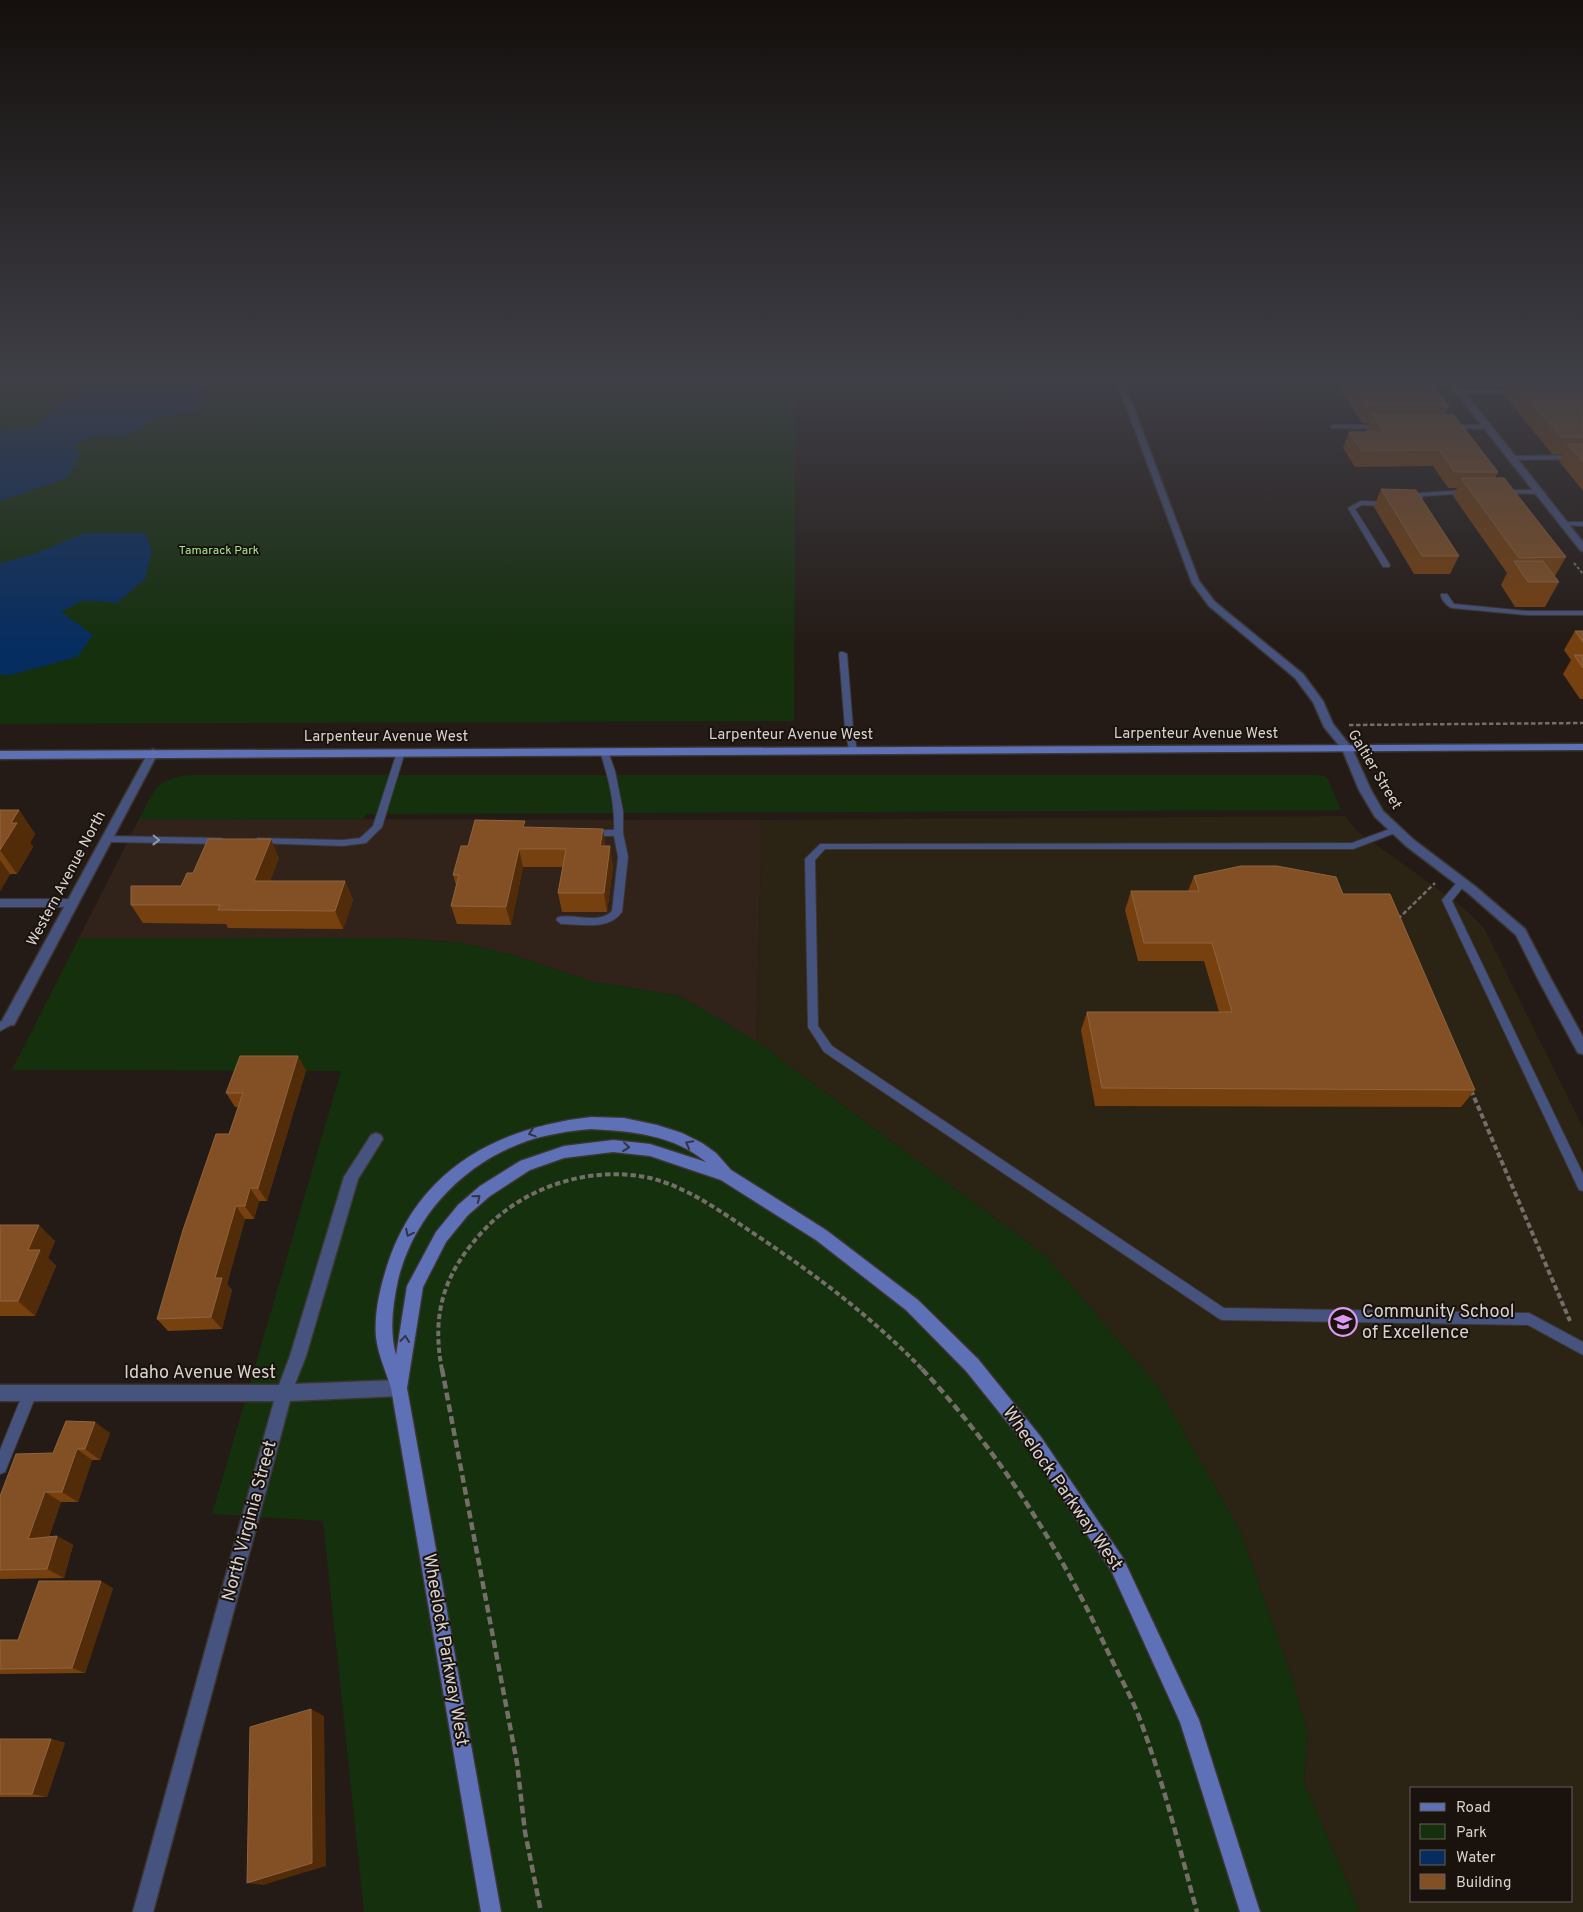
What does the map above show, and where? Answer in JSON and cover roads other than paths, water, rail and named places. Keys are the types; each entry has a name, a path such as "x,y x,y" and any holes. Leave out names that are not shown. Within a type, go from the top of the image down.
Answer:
{"main road":[{"name":"Larpenteur Avenue West","path":"0,755 1583,747"},
{"name":"Wheelock Parkway West","path":"491,1912 399,1388 384,1335 388,1288 401,1250 418,1215 445,1184 469,1165 526,1134 558,1125 615,1122 671,1134 708,1154 726,1175"},
{"name":"Wheelock Parkway West","path":"399,1388 415,1286 441,1237 463,1210 485,1191 524,1165 564,1152 613,1146 650,1150 726,1175 821,1235 912,1305 972,1365 1035,1444 1117,1564 1181,1703 1220,1814 1250,1912"}],"street":[{"name":"Galtier Street","path":"1153,468 1196,581 1212,604 1299,676 1318,700 1328,725 1347,748 1365,790 1379,814 1395,830 1462,882 1521,932 1545,981 1583,1049"},
{"path":"1520,468 1583,548"},
{"name":"Western Avenue North","path":"3,1023 73,902 153,753"},
{"name":"North Virginia Street","path":"143,1912 284,1393 298,1356 351,1177 376,1139"},
{"name":"Idaho Avenue West","path":"0,1393 284,1393 399,1388"}],"lane":[{"path":"1417,504 1422,494 1473,492"},
{"path":"1492,492 1539,492"},
{"path":"1386,565 1351,508 1361,503 1398,504"},
{"path":"1408,504 1417,504"},
{"path":"1417,504 1422,512"},
{"path":"1564,524 1583,524"},
{"path":"1444,596 1452,606 1527,613 1583,613"},
{"path":"843,654 849,728 853,750"},
{"path":"561,920 605,920 614,916 617,912 623,857 618,833 619,811 617,793 604,751"},
{"path":"250,841 355,842 370,836 377,827 401,752"},
{"path":"1395,830 1354,846 823,846 810,859 813,1027 828,1049 1222,1314 1529,1320 1583,1349"},
{"path":"581,833 618,833"},
{"path":"107,839 231,841"},
{"path":"1462,882 1447,900 1583,1186"},
{"path":"0,902 73,902"},
{"path":"0,1467 30,1393"}],"water":[{"path":"0,468 72,468 67,478 0,501"},
{"path":"85,533 145,533 152,551 145,579 117,603 83,600 61,612 93,635 77,657 10,675 0,675 0,563 34,554"}],"place":[{"name":"Community School of Excellence","path":"1343,1322"}],"park label":[{"name":"Tamarack Park","path":"219,551"}]}
